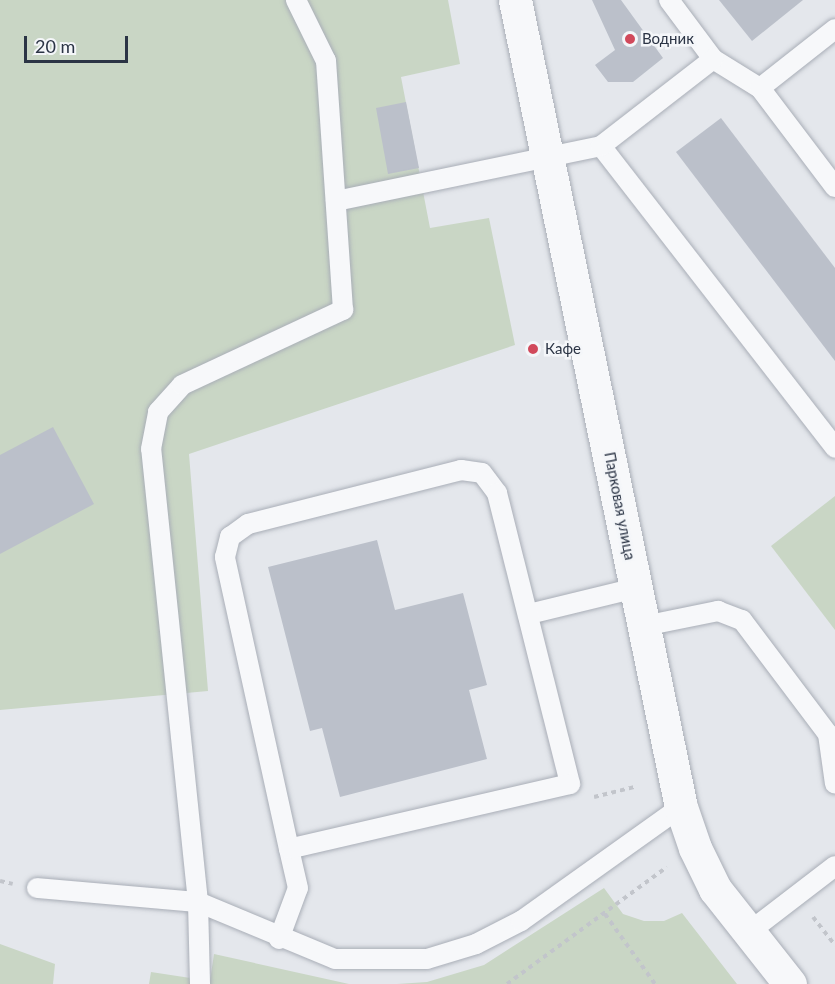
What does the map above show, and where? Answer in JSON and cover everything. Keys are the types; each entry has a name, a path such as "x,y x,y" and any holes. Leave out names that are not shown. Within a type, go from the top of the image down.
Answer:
{"street":[{"name":"Парковая улица","path":"515,0 550,157 681,807 694,848 715,889 790,984"}],"lane":[{"path":"200,984 198,902 151,449 158,412 182,385 343,310 326,61 296,0"},
{"path":"669,0 713,59 760,88 835,187"},
{"path":"760,88 835,28"},
{"path":"336,201 601,146 713,59"},
{"path":"601,146 835,448"},
{"path":"279,939 298,888 289,849 225,557 230,537 248,524 438,475 461,470 482,473 497,493 570,784 289,849"},
{"path":"528,614 636,588"},
{"path":"644,626 718,611 742,620 828,734 835,784"},
{"path":"37,888 198,902 279,939 335,959 385,962 427,959 476,944 521,921 681,807"},
{"path":"749,932 835,866"}],"path":[{"path":"570,784 593,797 634,787"},
{"path":"507,984 605,914 672,862"},
{"path":"796,896 835,945"},
{"path":"605,914 655,984"}],"green space":[{"path":"0,0 448,0 460,64 401,77 430,228 489,218 515,345 189,454 208,691 0,710"},
{"path":"835,496 835,630 771,546"},
{"path":"604,888 623,914 644,921 664,921 682,913 737,984 397,984 427,982 484,965"},
{"path":"0,944 55,964 53,984 0,984"},
{"path":"214,954 349,984 149,984 151,972 210,981"}],"building":[{"name":"Водник","path":"592,0 621,0 663,58 633,82 608,82 595,65 615,50"},
{"path":"719,0 803,0 752,41"},
{"path":"406,102 419,168 388,174 376,108"},
{"path":"721,118 835,268 835,361 676,152"},
{"path":"53,427 94,504 0,554 0,455"},
{"path":"377,540 395,610 463,593 487,685 469,690 487,759 340,797 322,728 310,731 268,567"}],"place":[{"name":"Водник","path":"630,39"},
{"name":"Кафе","path":"533,349"}]}
